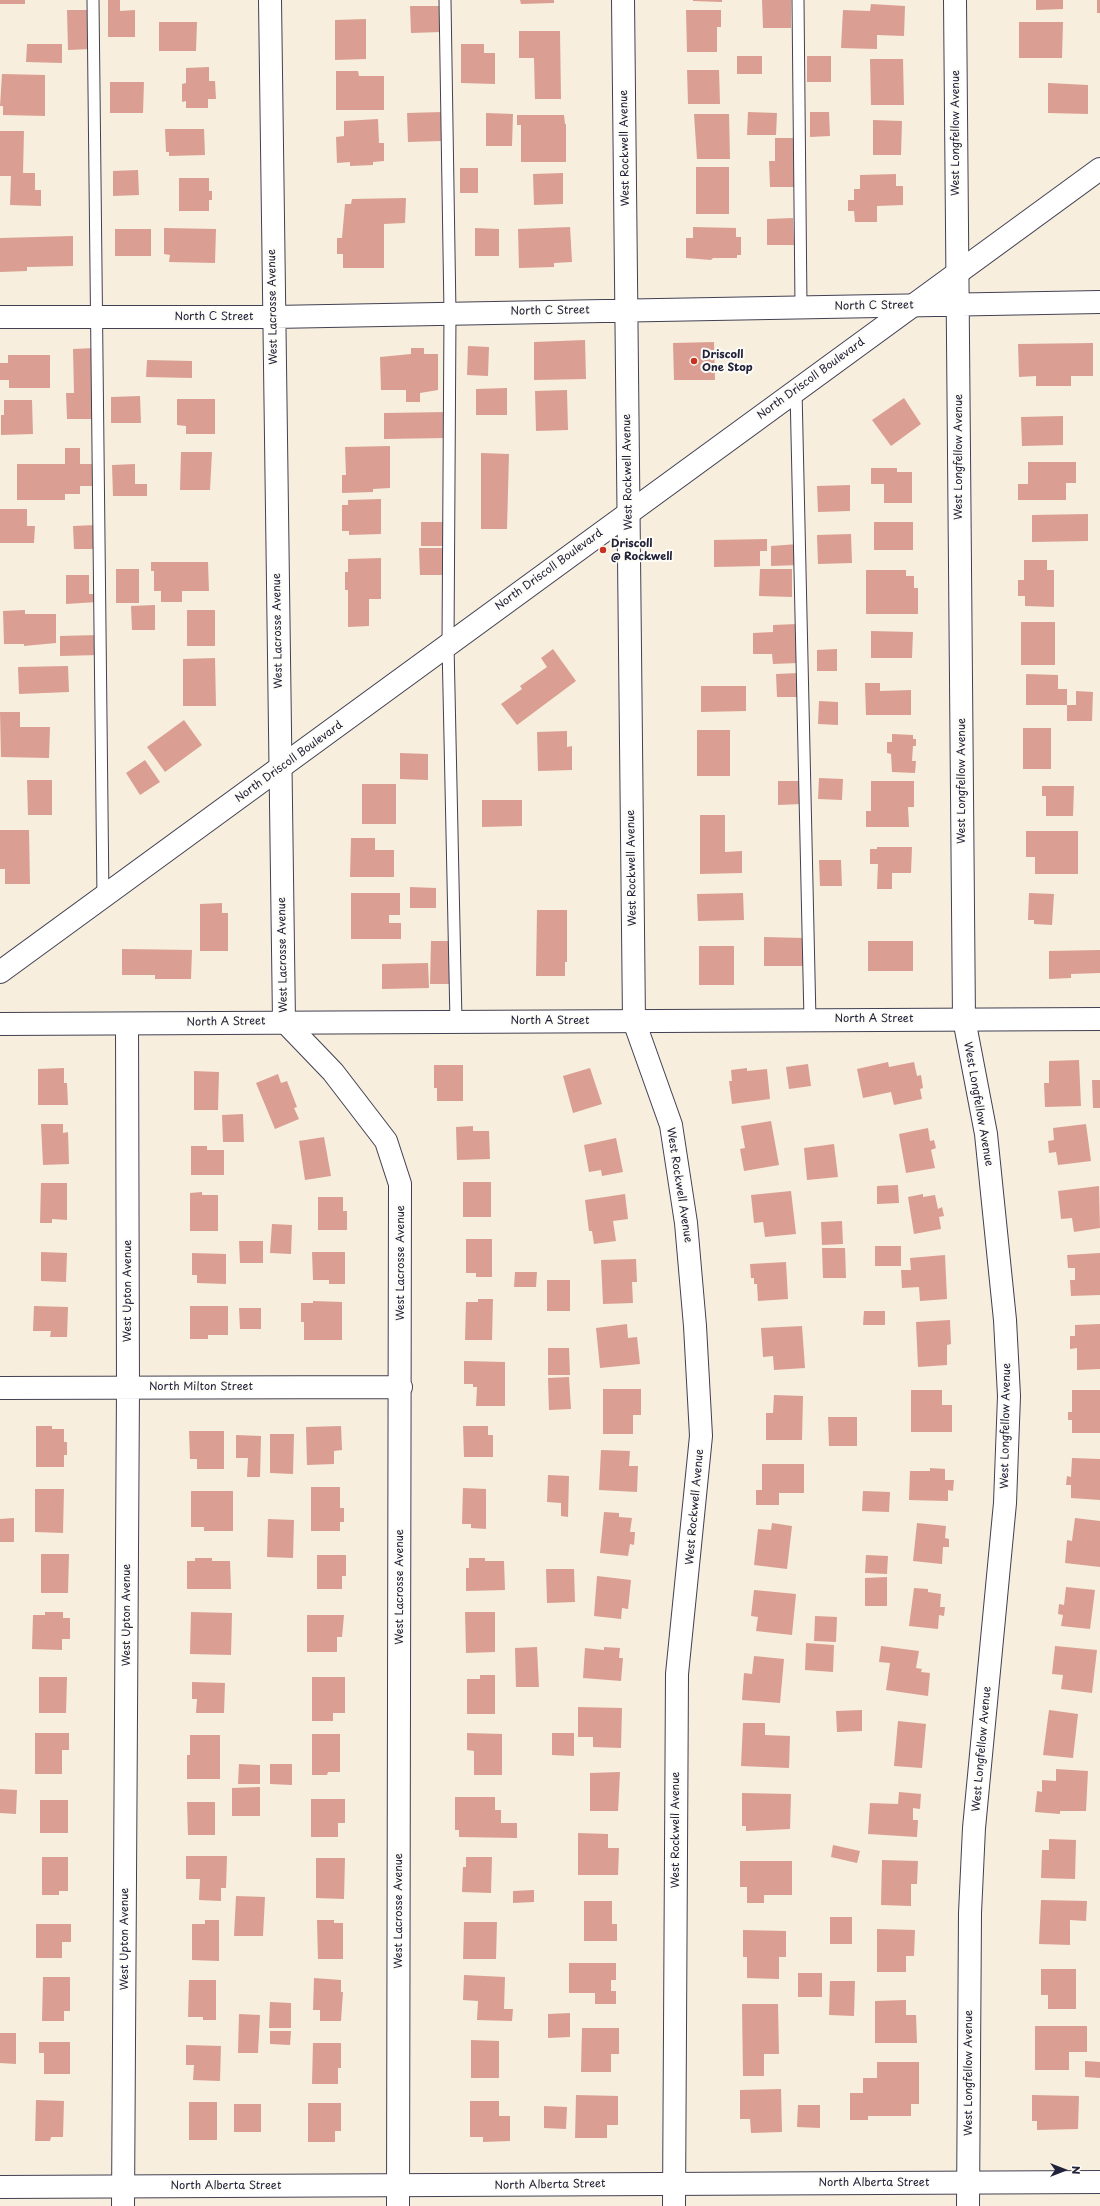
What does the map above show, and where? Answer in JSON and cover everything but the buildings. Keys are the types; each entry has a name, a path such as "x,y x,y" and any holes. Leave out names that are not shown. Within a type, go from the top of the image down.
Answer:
{"street":[{"name":"West Lacrosse Avenue","path":"270,0 284,1021 333,1072 386,1141 400,1184 401,1386 398,2196"},
{"name":"West Rockwell Avenue","path":"623,0 634,1021 670,1125 673,1140 686,1223 695,1326 702,1436 678,1674 674,2206"},
{"name":"West Longfellow Avenue","path":"955,0 964,1019 986,1141 1004,1312 1009,1396 1005,1503 974,1828 970,1913 968,2206"},
{"name":"North Driscoll Boulevard","path":"0,972 911,305 957,275 1100,169"},
{"name":"North C Street","path":"0,317 274,317 626,309 1100,302"},
{"name":"North A Street","path":"0,1024 127,1024 284,1021 1100,1019"},
{"name":"West Upton Avenue","path":"123,2196 128,1387 127,1024"},
{"name":"North Milton Street","path":"0,1388 401,1386"},
{"name":"North Alberta Street","path":"0,2187 123,2196 398,2196 674,2183 1100,2182"}],"lane":[{"path":"93,0 103,897"},
{"path":"445,0 450,313 448,644 456,1021"},
{"path":"798,0 801,306"},
{"path":"796,390 810,1020"}],"place":[{"name":"Driscoll One Stop","path":"694,361"},
{"name":"Driscoll @ Rockwell","path":"603,550"}]}
